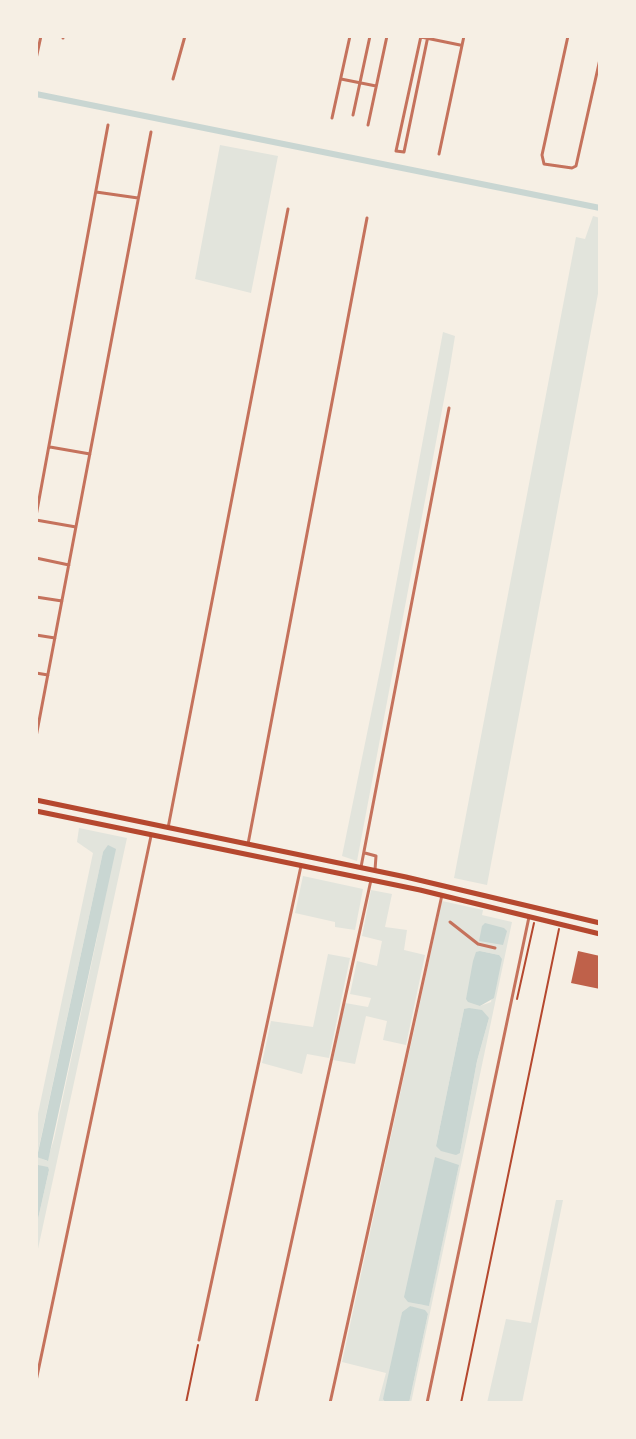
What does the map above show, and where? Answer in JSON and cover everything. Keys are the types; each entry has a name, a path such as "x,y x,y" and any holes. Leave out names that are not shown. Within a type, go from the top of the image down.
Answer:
{"main road":[{"path":"36,800 375,870 600,923"},
{"path":"36,811 442,895 600,934"}],"street":[{"path":"36,59 41,36"},
{"path":"173,79 185,36"},
{"path":"332,118 350,36"},
{"path":"353,115 370,36"},
{"path":"368,125 387,36"},
{"path":"428,37 404,152 396,151 421,36 428,37 444,42 462,45"},
{"path":"444,42 446,36"},
{"path":"439,154 464,36"},
{"path":"568,36 542,155 544,164 576,166 600,59"},
{"path":"341,79 376,86"},
{"path":"76,527 36,518 108,125"},
{"path":"36,737 151,132"},
{"path":"96,192 138,198"},
{"path":"168,828 288,209"},
{"path":"248,844 367,218"},
{"path":"361,867 449,408"},
{"path":"49,447 90,454"},
{"path":"36,558 69,565"},
{"path":"36,597 62,601"},
{"path":"36,635 55,638"},
{"path":"36,673 48,675"},
{"path":"36,1381 151,836"},
{"path":"365,853 376,856 375,870"},
{"path":"199,1340 301,866"},
{"path":"256,1403 357,932 371,880"},
{"path":"330,1403 442,895"},
{"path":"427,1403 529,917"},
{"path":"450,922 478,944 495,948"}],"path":[{"path":"461,1403 560,924"},
{"path":"186,1403 199,1340"}],"shaded area":[{"path":"220,145 278,156 251,293 195,279"},
{"path":"593,216 600,218 600,283 487,885 454,878 576,237 585,239"},
{"path":"443,332 455,336 449,373 357,861 342,856"},
{"path":"79,828 127,838 36,1258 36,1228 49,1170 36,1166 36,1123 93,853 77,842","holes":["103,852 98,933 54,1139 47,1161 37,1156"]},
{"path":"108,845 116,849 48,1161 37,1157 103,852"},
{"path":"303,876 363,889 355,930 335,927 335,922 295,913"},
{"path":"371,890 392,894 385,927 407,930 404,950 425,955 406,1045 383,1040 387,1021 366,1016 355,1064 333,1060 345,1003 368,1007 371,998 350,994 357,961 377,966 382,941 362,936"},
{"path":"442,901 483,910 482,915 512,922 411,1403 428,1314 410,1306 402,1312 386,1403 378,1403 386,1373 342,1362","holes":["480,951 499,955 491,1002 480,1006","464,1009 489,1018 477,1061 460,1153 436,1146","459,1165 429,1305 418,1304"]},
{"path":"485,923 507,931 503,945 479,941"},
{"path":"476,952 499,955 502,959 494,998 480,1006 466,999 473,961"},
{"path":"328,954 350,958 329,1058 307,1054 302,1074 262,1063 271,1021 313,1027"},
{"path":"464,1009 482,1010 489,1018 477,1061 460,1153 456,1155 441,1151 436,1146"},
{"path":"435,1157 459,1165 429,1306 408,1302 404,1297"},
{"path":"38,1165 49,1170 36,1228"},
{"path":"556,1200 563,1200 522,1403 487,1403 506,1319 531,1323"},
{"path":"410,1306 425,1310 428,1314 409,1403 386,1403 383,1399 402,1312"}],"building":[{"path":"578,951 600,956 600,989 571,983"}],"waterway":[{"path":"36,94 600,208"}]}
